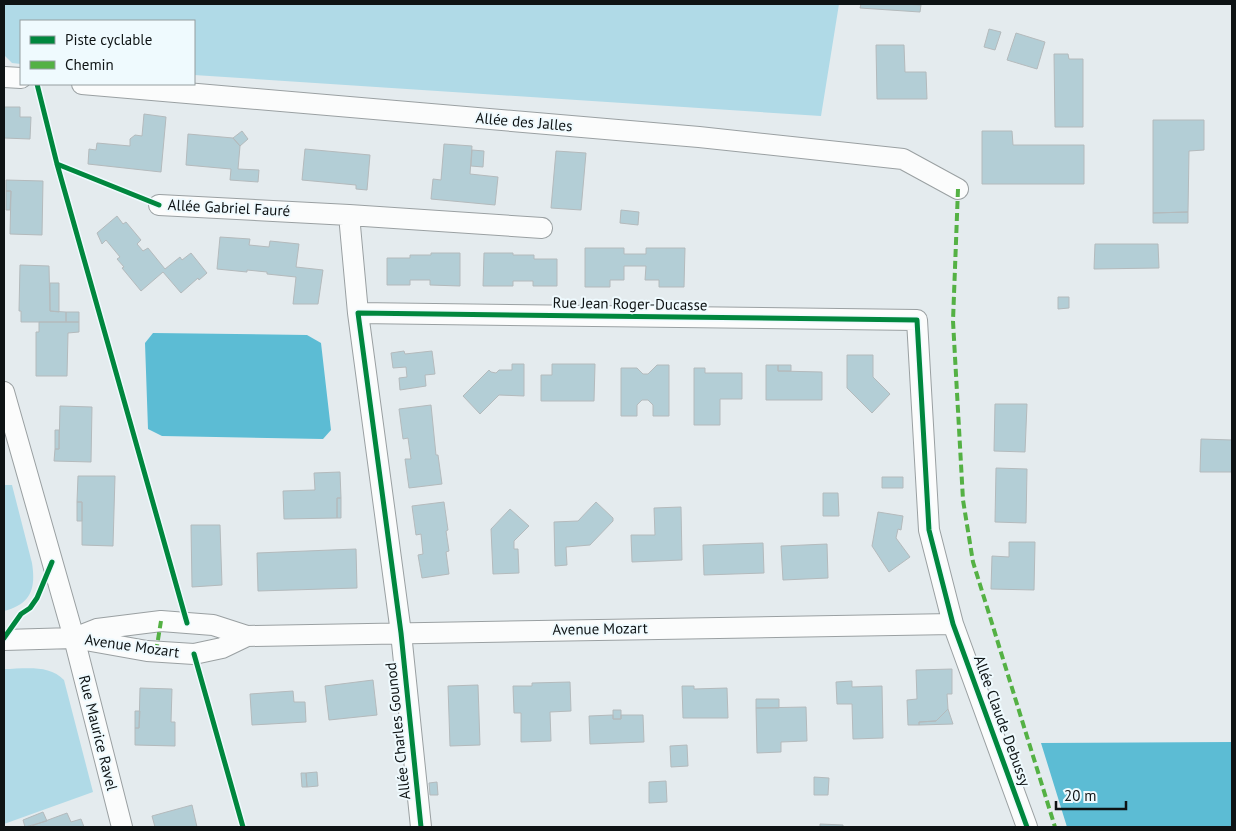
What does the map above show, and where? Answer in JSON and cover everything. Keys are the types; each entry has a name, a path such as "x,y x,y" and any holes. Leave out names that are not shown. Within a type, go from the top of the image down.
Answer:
{"street":[{"path":"4,77 20,78"},
{"name":"Allée des Jalles","path":"94,85 699,137 903,159 958,189"},
{"name":"Allée Gabriel Fauré","path":"159,205 542,228"},
{"path":"349,215 358,313 401,633"},
{"name":"Rue Jean Roger-Ducasse","path":"358,313 917,320 929,530 953,624"},
{"name":"Rue Maurice Ravel","path":"4,392 74,638 122,827"},
{"name":"Avenue Mozart","path":"74,638 97,629 161,621 213,625 246,636 953,624"},
{"name":"Allée Claude Debussy","path":"953,624 1027,827"},
{"name":"Allée Charles Gounod","path":"401,633 421,827"},
{"name":"Avenue Mozart","path":"4,640 74,638 147,651 194,654 222,648 246,636"}],"shaded area":[{"path":"4,4 839,4 821,116 195,75 195,20 20,20 20,64 12,63 4,55"},
{"path":"4,485 12,485 32,563 33,580 30,594 26,600 4,611"},
{"path":"4,669 44,669 64,680 93,792 4,824"}],"water":[{"path":"153,333 307,335 321,343 331,430 323,439 162,436 148,429 145,343"},
{"path":"1232,742 1232,827 1067,827 1041,743"}],"building":[{"path":"861,4 921,5 920,12 860,8"},
{"path":"989,29 1001,32 995,50 984,47"},
{"path":"1016,33 1045,42 1037,69 1007,60"},
{"path":"876,45 904,45 905,72 926,72 927,99 877,99"},
{"path":"1054,54 1068,54 1069,59 1083,59 1083,127 1055,127"},
{"path":"4,107 20,107 20,117 31,117 30,139 4,138"},
{"path":"144,114 166,117 161,172 88,164 89,149 96,150 97,143 130,146 130,139 135,135 142,136"},
{"path":"1153,120 1204,120 1204,150 1189,151 1188,212 1153,213"},
{"path":"242,131 248,139 240,146 233,138"},
{"path":"982,131 1012,131 1013,145 1084,145 1084,184 982,184"},
{"path":"188,134 233,138 240,146 238,169 259,170 258,182 230,180 231,169 186,165"},
{"path":"444,144 472,146 470,174 498,177 495,205 431,199 433,179 441,180"},
{"path":"305,149 370,155 367,190 356,189 356,185 302,180"},
{"path":"472,150 484,151 483,167 471,166"},
{"path":"556,151 586,153 581,210 551,208"},
{"path":"6,180 43,181 42,235 10,234 11,191 6,191"},
{"path":"6,191 11,191 10,210 6,210"},
{"path":"621,210 639,212 638,225 620,223"},
{"path":"1188,212 1188,223 1153,223 1153,213"},
{"path":"117,216 123,224 126,222 141,240 137,244 143,251 148,248 165,269 180,257 182,260 191,253 207,273 199,280 198,278 181,293 163,272 141,291 122,268 124,267 117,259 120,257 106,240 102,244 97,233"},
{"path":"220,237 250,239 249,245 269,247 270,241 299,244 296,267 323,270 318,304 293,304 296,277 267,274 267,272 217,269"},
{"path":"1095,244 1158,244 1159,268 1094,269"},
{"path":"585,248 624,248 624,254 646,254 646,248 685,248 684,287 659,287 659,280 645,280 646,266 624,266 624,280 610,280 610,287 585,287"},
{"path":"431,253 460,253 460,286 430,285 430,280 410,280 410,285 387,285 387,258 410,258 410,255 431,255"},
{"path":"484,253 513,253 513,255 534,255 534,259 557,259 557,286 533,286 533,281 513,281 513,286 483,286"},
{"path":"20,265 49,266 50,311 66,312 66,322 21,322 21,311 19,311"},
{"path":"50,283 59,283 59,312 50,311"},
{"path":"1058,297 1069,297 1069,308 1058,309"},
{"path":"66,312 79,312 79,322 66,322"},
{"path":"39,322 79,322 79,332 68,333 67,376 36,376 36,332 39,332"},
{"path":"404,351 405,354 432,351 435,374 425,375 426,386 400,390 399,378 407,377 406,367 393,368 391,353"},
{"path":"847,355 873,355 873,377 890,394 872,413 847,388"},
{"path":"512,364 524,364 524,396 499,395 480,414 463,396 489,370 496,373 499,370 512,370"},
{"path":"552,364 595,364 594,401 541,401 541,375 552,375"},
{"path":"657,365 669,365 669,416 653,416 653,405 648,400 642,400 637,405 637,416 621,416 621,368 637,368 643,374 648,374"},
{"path":"766,365 778,365 778,371 822,372 822,400 766,400"},
{"path":"778,365 791,365 791,371 778,371"},
{"path":"694,368 705,368 705,373 742,373 742,399 720,399 720,425 694,425"},
{"path":"995,404 1027,404 1025,452 994,451"},
{"path":"431,405 436,455 438,455 442,484 409,488 405,459 411,459 408,438 403,439 399,409"},
{"path":"60,406 92,407 91,462 54,461 55,449 59,449"},
{"path":"55,430 59,430 59,449 55,449"},
{"path":"1201,439 1232,440 1232,472 1200,472"},
{"path":"996,468 1027,469 1026,523 995,522"},
{"path":"340,472 341,498 337,498 337,518 284,519 283,491 315,490 314,473"},
{"path":"78,476 115,476 113,546 82,545 82,502 77,502"},
{"path":"882,477 903,477 903,488 882,488"},
{"path":"823,493 838,493 839,516 823,516"},
{"path":"337,498 341,498 341,518 337,518"},
{"path":"77,502 82,502 82,521 77,521"},
{"path":"444,502 448,530 446,531 449,551 446,552 449,574 422,578 418,555 423,554 421,534 416,535 412,506"},
{"path":"596,502 613,518 613,521 590,545 566,547 567,565 555,566 554,522 578,521"},
{"path":"681,507 682,560 632,562 631,535 655,535 654,508"},
{"path":"510,509 529,526 514,541 514,549 518,549 519,573 493,574 491,529"},
{"path":"878,512 903,516 901,530 898,529 896,538 910,557 889,572 872,546"},
{"path":"191,525 220,525 222,585 192,587"},
{"path":"1009,542 1035,542 1034,590 991,589 992,556 1009,557"},
{"path":"763,543 764,573 704,575 703,545"},
{"path":"827,544 828,578 783,580 781,546"},
{"path":"356,549 357,588 258,591 257,553"},
{"path":"952,669 952,694 947,694 948,709 936,721 919,722 919,725 908,725 907,700 917,699 916,670"},
{"path":"373,680 377,715 329,720 325,686"},
{"path":"852,681 852,687 882,686 883,738 853,739 852,704 837,704 836,682"},
{"path":"570,682 571,711 550,712 551,741 521,742 521,713 514,713 513,686 532,686 532,683"},
{"path":"478,685 480,745 450,746 448,686"},
{"path":"682,686 694,686 694,689 727,688 728,718 683,718"},
{"path":"140,688 172,689 171,722 175,722 175,746 135,745 135,728 139,728"},
{"path":"293,691 294,702 305,702 306,722 252,725 250,694"},
{"path":"756,699 779,699 779,708 756,708"},
{"path":"806,707 807,741 781,742 781,752 757,753 756,708"},
{"path":"948,709 953,724 919,725 919,722 936,721"},
{"path":"613,710 621,710 621,719 613,719"},
{"path":"135,711 140,711 139,728 135,728"},
{"path":"613,715 613,719 621,719 621,715 643,715 644,742 590,744 589,716"},
{"path":"687,745 688,766 671,767 670,746"},
{"path":"317,772 318,786 307,787 306,773"},
{"path":"301,773 306,773 307,787 302,787"},
{"path":"814,777 829,778 828,795 814,795"},
{"path":"666,781 667,802 649,803 649,782"},
{"path":"437,782 438,795 430,795 429,783"},
{"path":"192,805 197,827 155,827 152,816"},
{"path":"43,812 47,821 25,827 23,820"},
{"path":"67,813 71,822 81,819 84,827 29,827"},
{"path":"820,824 843,825 843,827 820,827"}],"marked path":[{"path":"958,189 953,321 963,500 973,562 1055,827"},
{"path":"156,652 161,621"}],"cycle path":[{"path":"37,85 57,164 187,623"},
{"path":"57,164 159,205"},
{"path":"421,827 401,633 358,313 917,320 929,530 953,624 1027,827"},
{"path":"4,638 21,614 30,608 37,598 52,562"},
{"path":"194,654 243,827"}]}
